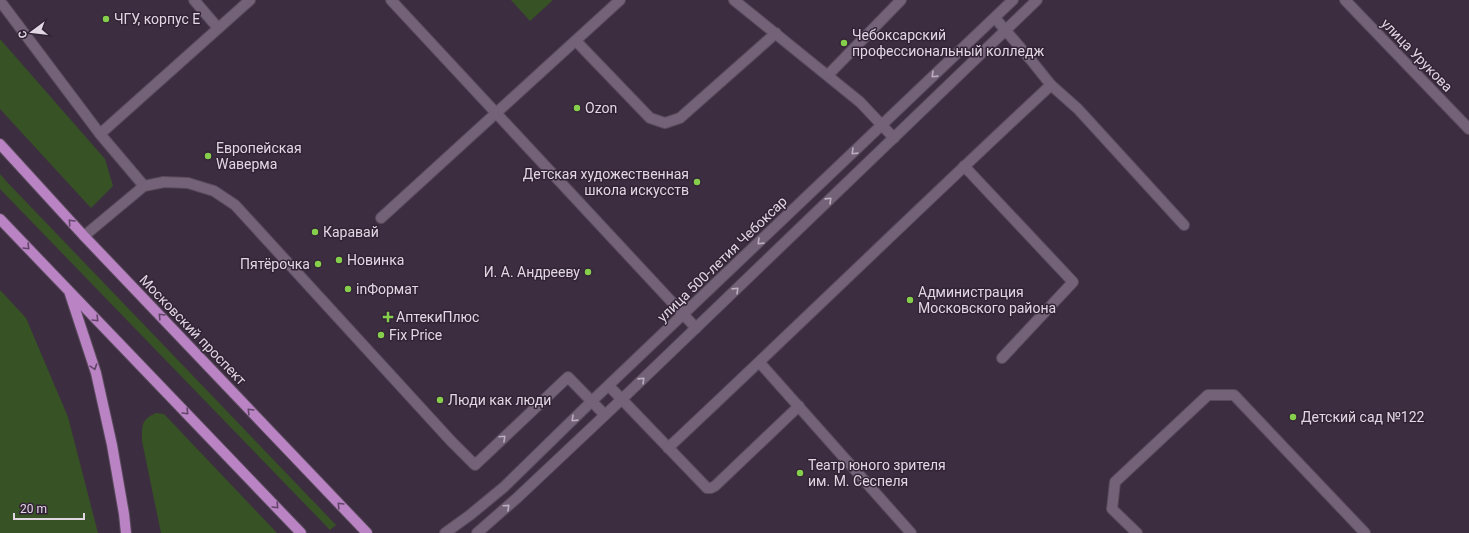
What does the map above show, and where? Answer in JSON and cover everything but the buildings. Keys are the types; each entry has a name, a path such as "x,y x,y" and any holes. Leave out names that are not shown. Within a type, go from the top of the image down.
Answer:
{"main road":[{"name":"Московский проспект","path":"0,144 84,236 367,533"},
{"path":"0,219 301,533"},
{"path":"69,290 98,381 112,445 126,533"}],"street":[{"path":"194,0 218,28"},
{"path":"100,134 130,109 250,0"},
{"path":"391,0 696,328"},
{"path":"382,218 620,0"},
{"path":"734,0 860,102 894,138"},
{"path":"828,75 901,0"},
{"name":"улица 500-летия Чебоксар","path":"445,533 504,487 592,401 1013,0"},
{"path":"477,533 517,498 621,400 1037,0"},
{"name":"улица Урукова","path":"1345,0 1469,129"},
{"path":"0,1 100,134 144,186"},
{"path":"995,18 1051,85 1078,109 1184,225"},
{"path":"576,41 650,118 665,123 680,118 776,33"},
{"path":"668,448 1051,85"},
{"path":"964,166 1073,282 1002,358"},
{"path":"84,236 144,186 164,182 188,183 214,191 235,205 445,435 475,465 568,377 605,415"},
{"path":"760,362 911,533"},
{"path":"609,386 707,488 712,488 715,486 798,406"},
{"path":"1136,533 1112,509 1115,482 1208,395 1234,395 1365,533"}],"green space":[{"path":"511,0 553,0 530,21"},
{"path":"0,39 105,159 113,186 91,208 0,109"},
{"path":"0,174 336,525 330,530 0,189"},
{"path":"0,290 26,318 68,417 98,533 0,533"},
{"path":"156,413 164,414 277,533 161,533 142,441 143,424 147,418"}],"place":[{"name":"ЧГУ, корпус Е","path":"106,19"},
{"name":"Чебоксарский профессиональный колледж","path":"844,43"},
{"name":"Ozon","path":"577,108"},
{"name":"Европейская Wаверма","path":"208,156"},
{"name":"Детская художественная школа искусств","path":"697,182"},
{"name":"Каравай","path":"315,232"},
{"name":"Новинка","path":"339,260"},
{"name":"Пятёрочка","path":"318,264"},
{"name":"И. А. Андрееву","path":"588,272"},
{"name":"inФормат","path":"348,289"},
{"name":"Администрация Московского района","path":"910,300"},
{"name":"АптекиПлюс","path":"388,317"},
{"name":"Fix Price","path":"381,335"},
{"name":"Люди как люди","path":"440,400"},
{"name":"Детский сад №122","path":"1293,417"},
{"name":"Театр юного зрителя им. М. Сеспеля","path":"800,473"}]}
